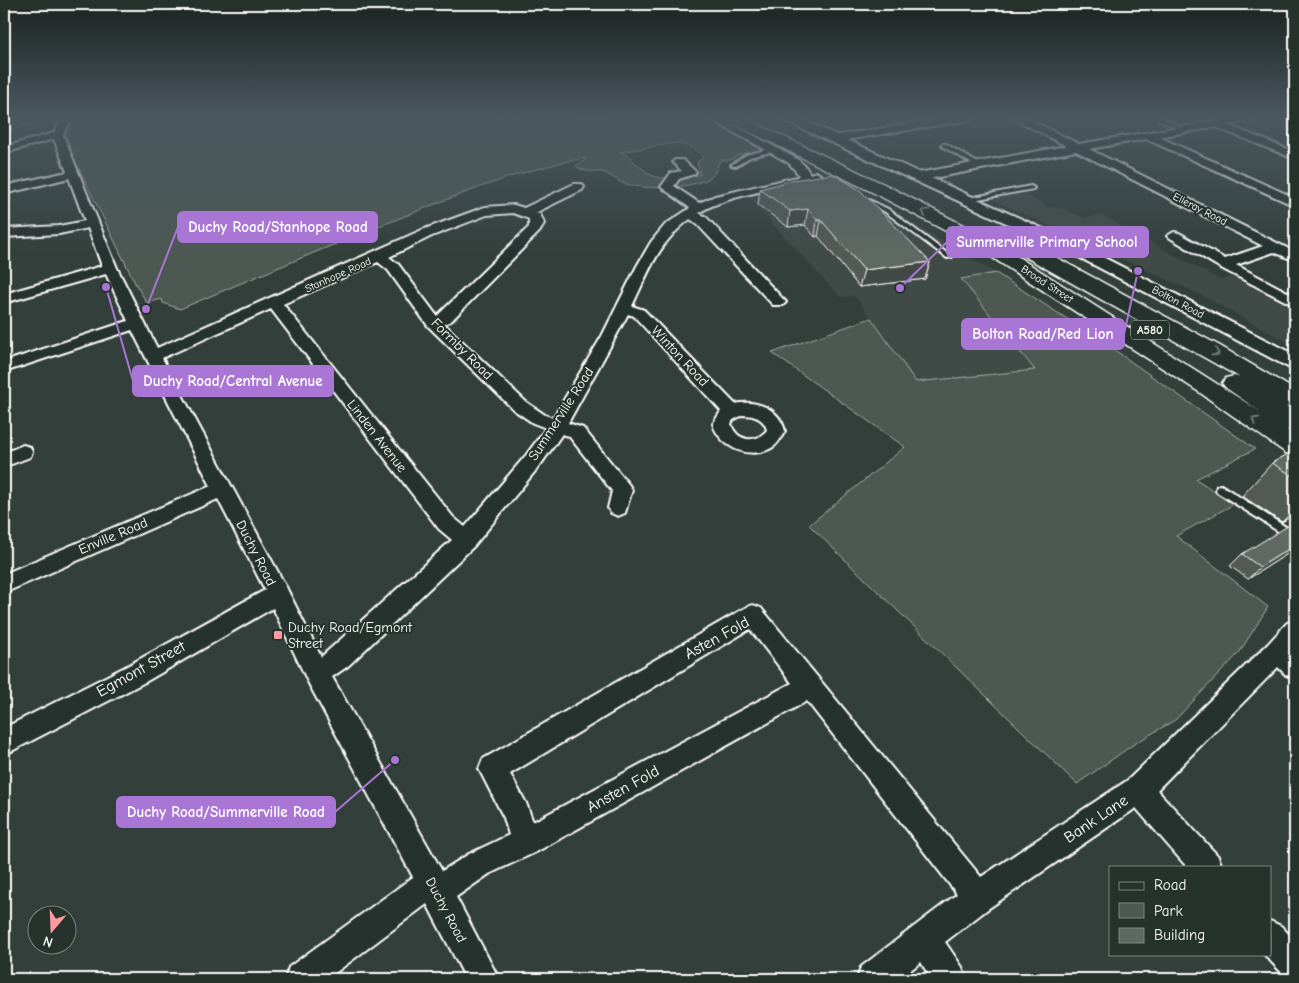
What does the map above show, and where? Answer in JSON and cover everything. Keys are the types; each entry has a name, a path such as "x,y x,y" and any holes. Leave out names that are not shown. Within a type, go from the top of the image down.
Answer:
{"highway":[{"name":"Broad Street","path":"826,163 983,243 1207,387 1295,447"},
{"name":"Broad Street","path":"858,163 904,184 1004,237 1295,423"},
{"path":"1004,237 1212,351 1295,400"}],"street":[{"name":"Duchy Road","path":"70,163 72,174 110,268 138,323 152,356 278,594 317,674 483,979"},
{"path":"680,163 690,172 675,176 667,187 694,211 778,302"},
{"name":"Summerville Road","path":"317,674 339,658 466,540 534,459 558,425 624,308 644,266 658,242 670,228 694,211 719,199 812,178 805,175 802,168 794,163"},
{"name":"Bolton Road","path":"887,163 1077,250 1295,363"},
{"path":"918,177 991,163"},
{"name":"Elleray Road","path":"1108,163 1295,257"},
{"path":"1208,163 1295,202"},
{"path":"4,190 72,174"},
{"path":"526,212 578,187"},
{"name":"Stanhope Road","path":"152,356 427,233 484,211 514,209 526,212"},
{"path":"434,323 446,318 535,228 537,223 535,217 526,212"},
{"path":"4,233 59,230 92,224"},
{"path":"1174,236 1295,302"},
{"path":"1224,264 1275,247"},
{"name":"Formby Road","path":"379,256 393,267 434,323 520,406 539,419 576,432 622,490 618,508"},
{"path":"4,299 110,268"},
{"name":"Linden Avenue","path":"274,303 446,523 466,540"},
{"name":"Winton Road","path":"624,308 640,313 732,412"},
{"path":"4,367 138,323"},
{"path":"4,460 23,452"},
{"name":"Enville Road","path":"4,584 223,489"},
{"name":"Egmont Street","path":"4,742 138,673 278,594"},
{"name":"Asten Fold","path":"526,842 516,813 493,769 752,615 978,897"},
{"name":"Bank Lane","path":"872,979 925,940 978,897 1138,790 1286,660 1295,630"},
{"name":"Ansten Fold","path":"434,887 526,842 809,687"},
{"path":"1138,790 1206,866"},
{"path":"302,979 434,887"},
{"path":"1272,938 1295,964"},
{"path":"925,940 950,979"}],"lane":[{"path":"734,166 738,163"},
{"path":"974,163 978,165"},
{"path":"967,199 1031,188"},
{"path":"856,196 886,210 949,257"},
{"path":"1221,489 1295,538"}],"shaded area":[{"path":"828,181 897,214 996,273 961,279 1036,370 916,382 855,296 840,297 750,199"},
{"path":"1020,191 1048,207 1065,209 1084,218 1102,215 1220,280 1240,275 1295,304 1295,346 1197,293 986,197"}],"green space":[{"path":"76,163 563,163 539,168 471,190 320,250 180,309 163,303 162,299 147,303 135,283"},
{"path":"581,163 636,163 653,176 671,178 700,175 697,163 720,163 714,174 701,182 656,188 623,183 605,173 586,171 576,166"},
{"path":"996,273 1106,344 1255,449 1196,479 1234,504 1176,536 1268,607 1239,653 1175,720 1134,744 1077,784 809,525 905,447 772,353 871,318 916,382 1035,370 961,279"}],"building":[{"path":"833,174 860,190 930,262 864,270 821,220 817,220 808,209 790,211 760,189 792,180"},
{"path":"1295,450 1295,477 1272,463"},
{"path":"1291,524 1295,527 1295,545 1260,567 1242,554"}],"place":[{"name":"Bolton Road/Red Lion","path":"1138,271"},
{"name":"Duchy Road/Central Avenue","path":"106,287"},
{"name":"Summerville Primary School","path":"900,288"},
{"name":"Duchy Road/Stanhope Road","path":"146,309"},
{"name":"Duchy Road/Egmont Street","path":"278,635"},
{"name":"Duchy Road/Summerville Road","path":"395,760"}]}
